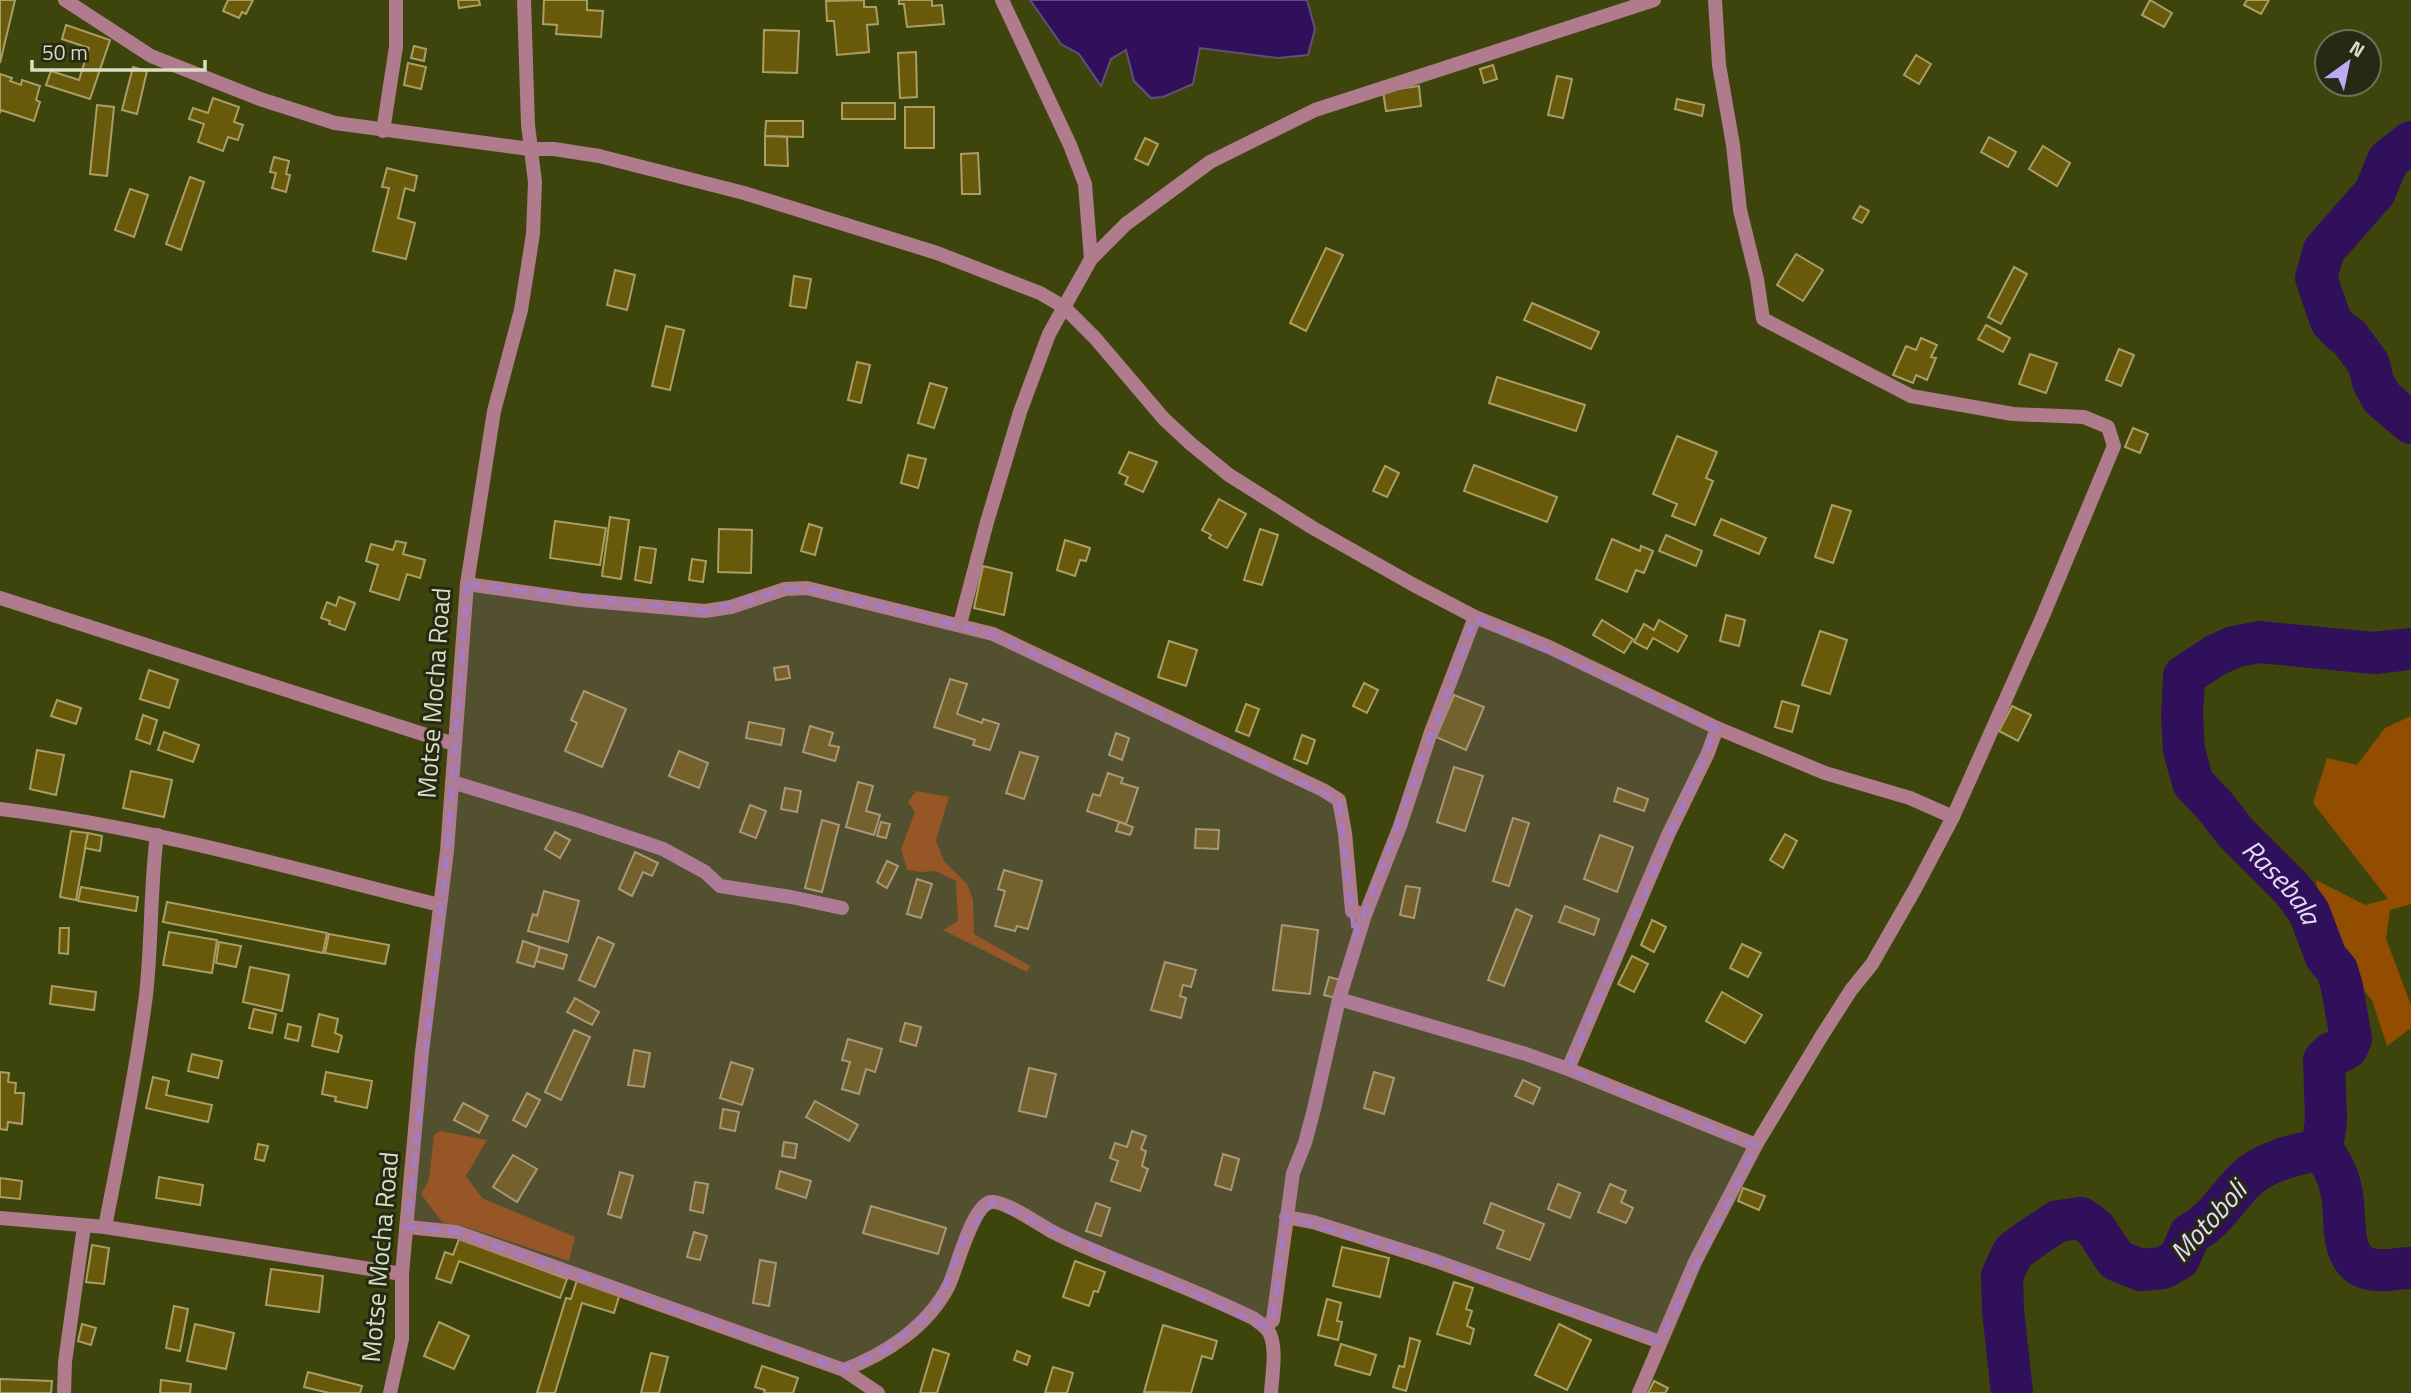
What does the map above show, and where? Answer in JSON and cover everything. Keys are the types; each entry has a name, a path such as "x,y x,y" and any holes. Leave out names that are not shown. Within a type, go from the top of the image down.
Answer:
{"street":[{"path":"65,0 151,56 260,99 322,119 383,131 599,156 839,221 937,253 1040,293 1064,307 1095,338 1164,419 1216,465 1313,528 1475,617 1549,647 1717,728 1825,773 1910,798 1952,817"},
{"path":"383,131 396,47 396,0"},
{"name":"Motse Mocha Road","path":"390,1393 402,1339 402,1274 422,1052 452,782 467,584 495,411 521,310 533,234 536,182 530,149 524,0"},
{"path":"1002,0 1070,145 1085,184 1091,259"},
{"path":"960,624 1020,412 1049,334 1091,259 1126,224 1210,162 1315,110 1654,0"},
{"path":"1639,1393 1695,1262 1756,1145 1851,990 1872,964 1952,817 2042,618 2114,446 2108,427 2084,417 2013,414 1911,396 1763,319 1757,279 1740,210 1733,145 1719,65 1714,0"},
{"path":"467,584 580,600 705,611 731,607 785,589 807,588 993,634 1339,800 1345,833 1352,911 1365,915"},
{"path":"0,598 454,744"},
{"path":"1266,1327 1273,1320 1293,1173 1314,1109 1339,999 1365,915 1475,617"},
{"path":"1568,1069 1717,728"},
{"path":"452,782 663,849 705,872 720,886 842,908"},
{"path":"0,809 72,818 157,835 440,905"},
{"path":"105,1227 129,1105 146,994 154,895 152,867 157,835"},
{"path":"1339,999 1526,1054 1756,1145"},
{"path":"844,1370 888,1349 937,1306 960,1261 967,1233 985,1205 992,1202 1003,1204 1060,1236 1232,1308 1266,1327 1271,1336 1273,1357 1271,1393"},
{"path":"1286,1217 1314,1222 1436,1261 1660,1342"},
{"path":"0,1218 105,1227 402,1274"},
{"path":"64,1393 65,1362 84,1226"},
{"path":"407,1227 457,1232 844,1370 878,1393"}],"highlighted area":[{"path":"467,584 705,611 785,589 807,588 993,634 1339,800 1355,938 1475,617 1717,728 1568,1069 1756,1145 1660,1342 1436,1261 1286,1217 1273,1320 1266,1327 992,1202 967,1233 937,1306 888,1349 844,1370 457,1232 407,1227 447,851"}],"shaded area":[{"path":"1030,0 1307,0 1315,29 1308,55 1278,58 1200,48 1193,84 1163,97 1151,98 1134,81 1126,50 1111,59 1101,86 1079,54 1061,44"},
{"path":"2411,716 2411,904 2390,910 2386,939 2411,1005 2411,1028 2387,1046 2372,1000 2322,938 2316,880 2365,905 2388,899 2313,803 2327,758 2357,765 2385,728"},
{"path":"916,791 949,797 936,840 944,861 967,884 973,899 974,934 1030,966 1027,972 943,930 958,921 956,881 936,871 907,870 901,849 915,812 908,802"},
{"path":"440,1131 487,1140 466,1176 482,1198 575,1237 569,1261 460,1225 443,1223 421,1194 429,1180 434,1135"}],"building":[{"path":"0,0 15,0 0,63"},
{"path":"228,0 253,0 246,14 242,12 239,18 223,11"},
{"path":"458,0 479,0 480,5 459,8"},
{"path":"544,0 587,0 587,10 603,11 601,37 556,34 557,25 543,24"},
{"path":"864,0 864,7 876,7 878,24 867,25 869,52 837,55 834,21 827,21 826,1"},
{"path":"899,0 932,0 932,6 942,5 944,24 907,27 904,4 899,4"},
{"path":"2150,0 2172,13 2164,27 2142,15"},
{"path":"2247,0 2269,0 2261,14 2244,5"},
{"path":"66,25 110,40 90,99 46,85 51,71 79,80 89,48 62,39"},
{"path":"764,30 799,31 797,73 763,72"},
{"path":"414,46 426,49 424,61 411,58"},
{"path":"916,52 917,97 900,98 898,53"},
{"path":"1916,55 1931,64 1919,84 1904,75"},
{"path":"408,63 426,67 421,89 404,85"},
{"path":"1493,65 1497,79 1484,83 1480,69"},
{"path":"133,67 147,71 137,114 122,110"},
{"path":"0,74 21,85 22,80 40,86 36,100 40,102 34,121 1,110 0,113"},
{"path":"1557,76 1572,79 1563,118 1548,115"},
{"path":"1419,86 1421,106 1386,111 1383,91"},
{"path":"213,98 239,107 234,122 243,125 238,140 228,137 223,151 198,142 204,124 189,119 193,108 208,113"},
{"path":"1677,99 1704,105 1702,116 1675,109"},
{"path":"842,103 895,103 895,119 842,119"},
{"path":"97,105 114,107 107,176 90,174"},
{"path":"905,107 934,107 934,148 905,148"},
{"path":"766,121 803,121 803,137 765,136"},
{"path":"765,136 787,137 788,166 765,165"},
{"path":"1989,137 2016,152 2008,167 1981,152"},
{"path":"1145,138 1158,144 1148,165 1135,159"},
{"path":"2043,146 2070,163 2057,186 2029,169"},
{"path":"978,153 980,194 962,194 961,154"},
{"path":"274,157 289,161 286,174 290,175 286,192 272,188 276,173 270,172"},
{"path":"387,168 417,176 414,191 405,188 398,218 415,223 406,259 373,251 389,188 382,187"},
{"path":"190,177 204,182 181,250 166,244"},
{"path":"130,189 148,195 134,237 115,230"},
{"path":"1860,206 1869,211 1862,223 1853,218"},
{"path":"1326,248 1343,255 1306,331 1290,323"},
{"path":"1796,254 1823,270 1803,301 1777,285"},
{"path":"2014,267 2027,274 2001,324 1988,317"},
{"path":"615,270 635,275 627,310 607,305"},
{"path":"794,276 811,279 806,308 790,306"},
{"path":"1532,303 1599,332 1591,349 1524,320"},
{"path":"1986,325 2010,338 2003,352 1978,339"},
{"path":"666,326 684,330 670,390 652,386"},
{"path":"1921,338 1937,345 1931,357 1936,358 1927,380 1916,375 1913,383 1893,375 1906,346 1916,350"},
{"path":"2119,349 2134,355 2121,386 2106,380"},
{"path":"2030,354 2057,363 2046,393 2019,384"},
{"path":"857,362 870,365 861,403 848,400"},
{"path":"1497,377 1585,405 1576,431 1489,403"},
{"path":"930,383 947,388 934,428 918,423"},
{"path":"2133,428 2148,434 2140,453 2125,447"},
{"path":"1677,436 1717,452 1706,478 1713,481 1695,525 1672,516 1677,504 1653,494"},
{"path":"1129,452 1157,462 1143,492 1125,484 1128,477 1119,473"},
{"path":"908,455 926,459 918,488 901,483"},
{"path":"1474,465 1557,497 1547,522 1464,491"},
{"path":"1385,466 1399,473 1387,497 1373,491"},
{"path":"1219,499 1246,514 1227,548 1209,538 1211,535 1202,530"},
{"path":"1832,505 1851,511 1833,563 1815,557"},
{"path":"610,517 629,520 621,579 602,576"},
{"path":"1721,519 1766,538 1759,554 1714,535"},
{"path":"555,521 606,528 600,565 550,558"},
{"path":"809,524 822,528 815,555 801,551"},
{"path":"719,529 752,530 751,573 718,572"},
{"path":"1260,529 1278,535 1262,585 1244,580"},
{"path":"1666,535 1702,551 1696,566 1659,551"},
{"path":"1612,539 1640,551 1641,546 1653,551 1644,573 1636,570 1627,592 1596,579"},
{"path":"1065,540 1090,548 1086,561 1080,560 1075,576 1057,570"},
{"path":"396,541 406,543 403,554 425,560 420,578 407,574 399,600 370,591 378,565 366,561 371,544 393,550"},
{"path":"640,547 656,549 651,583 635,580"},
{"path":"692,559 706,561 703,582 689,580"},
{"path":"983,566 1012,573 1004,615 974,608"},
{"path":"339,597 355,603 345,630 321,618 327,602 336,606"},
{"path":"1726,615 1745,620 1739,646 1720,641"},
{"path":"1602,620 1633,639 1624,653 1593,635"},
{"path":"1659,620 1687,636 1678,652 1653,638 1647,649 1634,642 1644,624 1654,630"},
{"path":"1820,631 1847,640 1830,694 1802,685"},
{"path":"1169,641 1197,650 1186,686 1158,677"},
{"path":"788,666 790,678 776,680 774,668"},
{"path":"149,670 178,680 169,708 140,699"},
{"path":"950,679 967,684 957,714 982,723 983,719 999,724 990,750 973,745 975,740 934,727"},
{"path":"1364,683 1378,690 1367,713 1353,706"},
{"path":"584,691 626,709 602,767 565,751 577,723 571,720"},
{"path":"1454,695 1484,707 1466,750 1436,737"},
{"path":"57,700 81,708 76,724 51,716"},
{"path":"1782,701 1799,706 1792,732 1775,727"},
{"path":"1246,704 1259,709 1249,736 1236,731"},
{"path":"2012,706 2031,715 2018,741 1999,731"},
{"path":"143,715 157,720 150,744 136,739"},
{"path":"749,722 784,729 781,745 746,738"},
{"path":"810,726 833,733 829,745 839,747 835,761 803,752"},
{"path":"164,732 199,745 193,762 158,750"},
{"path":"1116,733 1129,738 1122,760 1109,755"},
{"path":"1302,735 1315,740 1307,764 1294,759"},
{"path":"37,750 64,755 56,795 30,789"},
{"path":"679,751 708,763 699,788 669,776"},
{"path":"1020,752 1038,757 1024,799 1006,793"},
{"path":"1454,767 1483,776 1465,831 1437,822"},
{"path":"131,771 172,780 164,817 123,808"},
{"path":"1108,773 1123,778 1121,783 1138,788 1126,824 1087,811 1093,794 1100,796"},
{"path":"858,782 873,786 866,811 880,815 874,835 846,827"},
{"path":"785,788 801,791 797,812 781,809"},
{"path":"1618,788 1648,799 1644,811 1614,801"},
{"path":"750,805 766,811 756,838 740,832"},
{"path":"1513,818 1529,823 1509,886 1493,881"},
{"path":"822,820 839,825 822,892 805,888"},
{"path":"881,822 890,824 886,838 877,836"},
{"path":"1119,822 1133,827 1130,835 1116,831"},
{"path":"1196,829 1219,830 1218,849 1195,848"},
{"path":"71,831 88,833 76,900 60,897"},
{"path":"555,832 570,840 560,858 545,849"},
{"path":"88,833 102,836 100,851 85,848"},
{"path":"1785,834 1797,841 1783,868 1770,860"},
{"path":"1600,835 1633,847 1617,892 1584,879"},
{"path":"635,852 658,863 652,876 643,872 632,896 619,889"},
{"path":"887,861 898,866 887,888 877,882"},
{"path":"1004,870 1042,881 1028,929 1017,926 1015,931 995,926 1005,891 998,889"},
{"path":"917,879 932,884 921,918 907,914"},
{"path":"1406,886 1420,888 1414,918 1400,915"},
{"path":"81,887 138,897 136,911 78,901"},
{"path":"544,891 579,901 568,942 528,931 533,914 537,916"},
{"path":"167,902 327,933 323,953 163,922"},
{"path":"1565,906 1599,919 1594,935 1559,922"},
{"path":"1516,909 1532,916 1504,986 1488,980"},
{"path":"1652,920 1666,927 1654,952 1641,945"},
{"path":"1282,925 1318,930 1310,994 1273,990"},
{"path":"60,928 69,928 68,954 59,953"},
{"path":"169,932 217,940 212,973 163,965"},
{"path":"329,934 389,945 385,964 325,953"},
{"path":"598,937 614,944 595,987 579,980"},
{"path":"523,941 540,947 534,967 517,962"},
{"path":"219,942 241,946 236,967 216,963"},
{"path":"1742,944 1761,953 1748,977 1730,968"},
{"path":"540,947 567,955 563,969 536,961"},
{"path":"1632,956 1648,964 1634,992 1618,984"},
{"path":"1165,962 1196,970 1191,987 1183,985 1180,996 1186,998 1181,1018 1151,1010"},
{"path":"250,967 289,975 282,1011 243,1002"},
{"path":"1329,977 1344,981 1339,999 1324,995"},
{"path":"52,986 96,992 94,1010 50,1004"},
{"path":"1722,992 1762,1015 1745,1043 1706,1021"},
{"path":"575,998 599,1012 592,1025 567,1012"},
{"path":"254,1009 276,1014 272,1033 249,1028"},
{"path":"319,1014 338,1019 335,1033 342,1036 338,1052 312,1046"},
{"path":"905,1023 921,1027 916,1046 900,1041"},
{"path":"288,1024 301,1027 298,1041 285,1038"},
{"path":"574,1030 590,1037 561,1100 545,1092"},
{"path":"848,1039 882,1049 875,1072 866,1069 859,1094 842,1089 850,1062 842,1060"},
{"path":"634,1050 650,1053 644,1087 628,1085"},
{"path":"192,1054 222,1061 218,1078 188,1071"},
{"path":"731,1062 753,1069 742,1105 720,1098"},
{"path":"1029,1068 1056,1074 1046,1117 1019,1111"},
{"path":"0,1072 9,1073 8,1082 16,1083 15,1093 24,1093 22,1124 8,1122 7,1130 0,1129"},
{"path":"326,1072 372,1081 367,1108 335,1101 336,1097 322,1094"},
{"path":"1374,1072 1394,1078 1384,1114 1364,1108"},
{"path":"153,1077 169,1081 166,1095 212,1105 208,1122 146,1108"},
{"path":"1523,1080 1540,1088 1533,1104 1515,1096"},
{"path":"527,1093 540,1100 526,1127 513,1120"},
{"path":"815,1101 858,1125 849,1141 806,1117"},
{"path":"463,1103 488,1116 479,1133 454,1120"},
{"path":"723,1109 739,1112 735,1131 720,1128"},
{"path":"1132,1131 1146,1136 1141,1149 1146,1151 1142,1166 1148,1169 1140,1191 1111,1181 1118,1161 1110,1158 1115,1143 1127,1147"},
{"path":"784,1142 797,1144 795,1158 782,1156"},
{"path":"258,1144 268,1146 264,1161 255,1159"},
{"path":"1223,1154 1239,1159 1231,1190 1215,1185"},
{"path":"513,1155 537,1169 517,1202 493,1187"},
{"path":"780,1171 811,1181 806,1198 776,1188"},
{"path":"620,1172 633,1176 621,1218 608,1214"},
{"path":"159,1177 203,1185 200,1205 156,1198"},
{"path":"0,1178 22,1181 20,1199 0,1197"},
{"path":"695,1182 708,1184 703,1213 690,1210"},
{"path":"1558,1184 1580,1193 1570,1218 1548,1209"},
{"path":"1610,1184 1626,1191 1621,1202 1633,1208 1626,1223 1598,1212"},
{"path":"1743,1188 1765,1196 1759,1210 1738,1201"},
{"path":"1096,1203 1110,1208 1101,1236 1086,1231"},
{"path":"1491,1203 1544,1224 1530,1260 1497,1248 1504,1231 1484,1223"},
{"path":"871,1206 946,1228 938,1254 863,1233"},
{"path":"694,1232 707,1236 700,1260 687,1257"},
{"path":"459,1239 567,1279 560,1298 459,1261 451,1283 436,1278 445,1252 453,1255"},
{"path":"92,1245 109,1248 104,1284 86,1282"},
{"path":"1342,1247 1389,1258 1380,1297 1333,1286"},
{"path":"760,1260 776,1263 769,1306 753,1303"},
{"path":"1075,1261 1105,1272 1098,1292 1094,1291 1089,1306 1063,1297"},
{"path":"271,1269 323,1276 319,1312 266,1305"},
{"path":"577,1280 620,1293 614,1313 582,1303 555,1393 537,1393 566,1298 571,1299"},
{"path":"1454,1282 1473,1288 1466,1309 1472,1311 1467,1326 1474,1329 1470,1344 1437,1334"},
{"path":"1327,1299 1341,1303 1337,1321 1342,1322 1338,1340 1318,1335"},
{"path":"174,1306 188,1309 180,1351 166,1348"},
{"path":"439,1322 469,1336 454,1369 424,1356"},
{"path":"82,1324 96,1328 91,1345 78,1341"},
{"path":"195,1324 234,1333 226,1369 187,1361"},
{"path":"1559,1324 1591,1340 1567,1390 1535,1375"},
{"path":"1163,1325 1217,1341 1212,1359 1202,1356 1191,1393 1144,1392"},
{"path":"1410,1338 1420,1341 1406,1391 1393,1387 1399,1366 1404,1367"},
{"path":"1341,1344 1376,1355 1370,1375 1335,1365"},
{"path":"933,1349 949,1354 937,1393 920,1393"},
{"path":"1017,1351 1030,1356 1027,1365 1014,1360"},
{"path":"651,1353 668,1357 659,1393 641,1393"},
{"path":"762,1366 798,1378 793,1393 764,1393 765,1390 755,1387"},
{"path":"1053,1367 1073,1373 1067,1393 1045,1393"},
{"path":"308,1372 362,1386 360,1393 329,1393 304,1387"},
{"path":"0,1379 52,1381 51,1393 0,1393"},
{"path":"161,1380 191,1384 190,1393 160,1393"},
{"path":"1654,1381 1668,1388 1665,1393 1648,1393"}],"waterway":[{"name":"Rasebala","path":"2411,142 2388,160 2375,192 2324,250 2316,278 2331,321 2349,337 2369,364 2373,382 2382,398 2411,423"},
{"name":"Rasebala","path":"2411,649 2374,653 2259,642 2234,647 2216,655 2184,676 2182,716 2184,750 2193,783 2236,833 2293,890 2309,912 2326,957 2337,970 2351,1039 2347,1048 2331,1053 2324,1060 2326,1120 2322,1150 2339,1182 2346,1242 2350,1252 2356,1261 2365,1267 2382,1270 2411,1268"},
{"name":"Motoboli","path":"2012,1393 2002,1276 2013,1252 2058,1221 2081,1218 2095,1228 2116,1260 2141,1270 2163,1268 2179,1259 2190,1234 2214,1216 2252,1174 2281,1159 2322,1150"}]}
